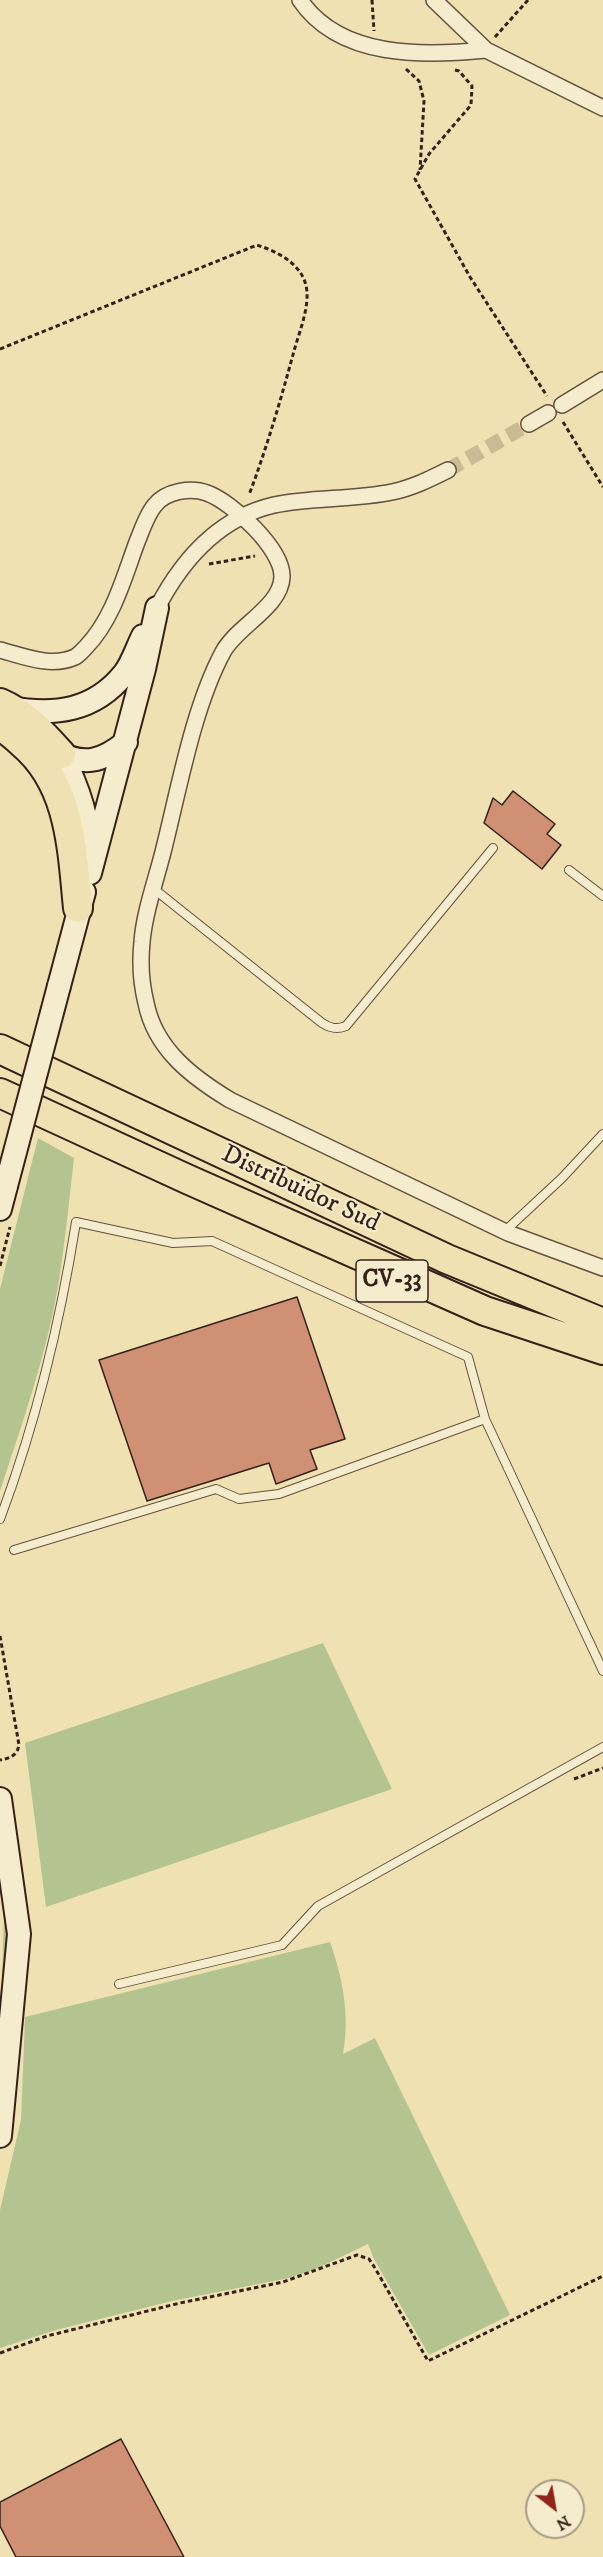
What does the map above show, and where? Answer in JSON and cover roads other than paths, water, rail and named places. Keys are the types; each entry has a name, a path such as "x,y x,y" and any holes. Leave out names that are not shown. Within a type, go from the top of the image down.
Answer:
{"highway":[{"path":"2,713 49,741 61,754"},
{"path":"2,713 33,752 56,787 66,815 72,846 83,876 78,908"},
{"name":"Distribuïdor Sud","path":"0,1049 447,1259 603,1323"},
{"name":"Distribuïdor Sud","path":"0,1093 187,1179"},
{"path":"187,1179 485,1311 603,1350"},
{"name":"CV-33","path":"187,1179 482,1326 603,1366"}],"street":[{"path":"300,0 323,24 339,35 376,47 436,55 486,50"},
{"path":"434,0 486,50 603,108"},
{"path":"529,424 603,380"},
{"path":"2,713 50,713 75,708 102,694 125,673 173,578 191,555 212,536 241,516 274,505 392,492 422,483 448,470"},
{"path":"0,650 42,661 61,661 76,657 94,638 114,603 141,532 155,505 170,493 203,491 217,497 241,516 275,553 281,564 282,579 272,601 228,643 209,682 188,752 142,940 142,975 146,1004 156,1032 171,1054 198,1080 230,1100 505,1231 603,1268"},
{"path":"83,876 126,742 157,608"},
{"path":"75,708 59,740 62,773 78,815 83,876"},
{"path":"61,754 81,762 103,757 126,742"},
{"path":"0,1209 78,908"},
{"path":"0,1799 5,1857 19,1934 0,2136"}],"lane":[{"path":"154,888 322,1023 339,1029 346,1026 493,848"},
{"path":"568,870 603,896"},
{"path":"505,1231 603,1134"},
{"path":"0,1519 35,1414 61,1309 76,1222 173,1243 212,1241 468,1357 485,1419 603,1671"},
{"path":"14,1550 216,1489 239,1499 279,1494 485,1419"},
{"path":"119,1984 282,1944 318,1906 603,1747"}],"tunnel":[{"path":"448,470 529,424"}]}
